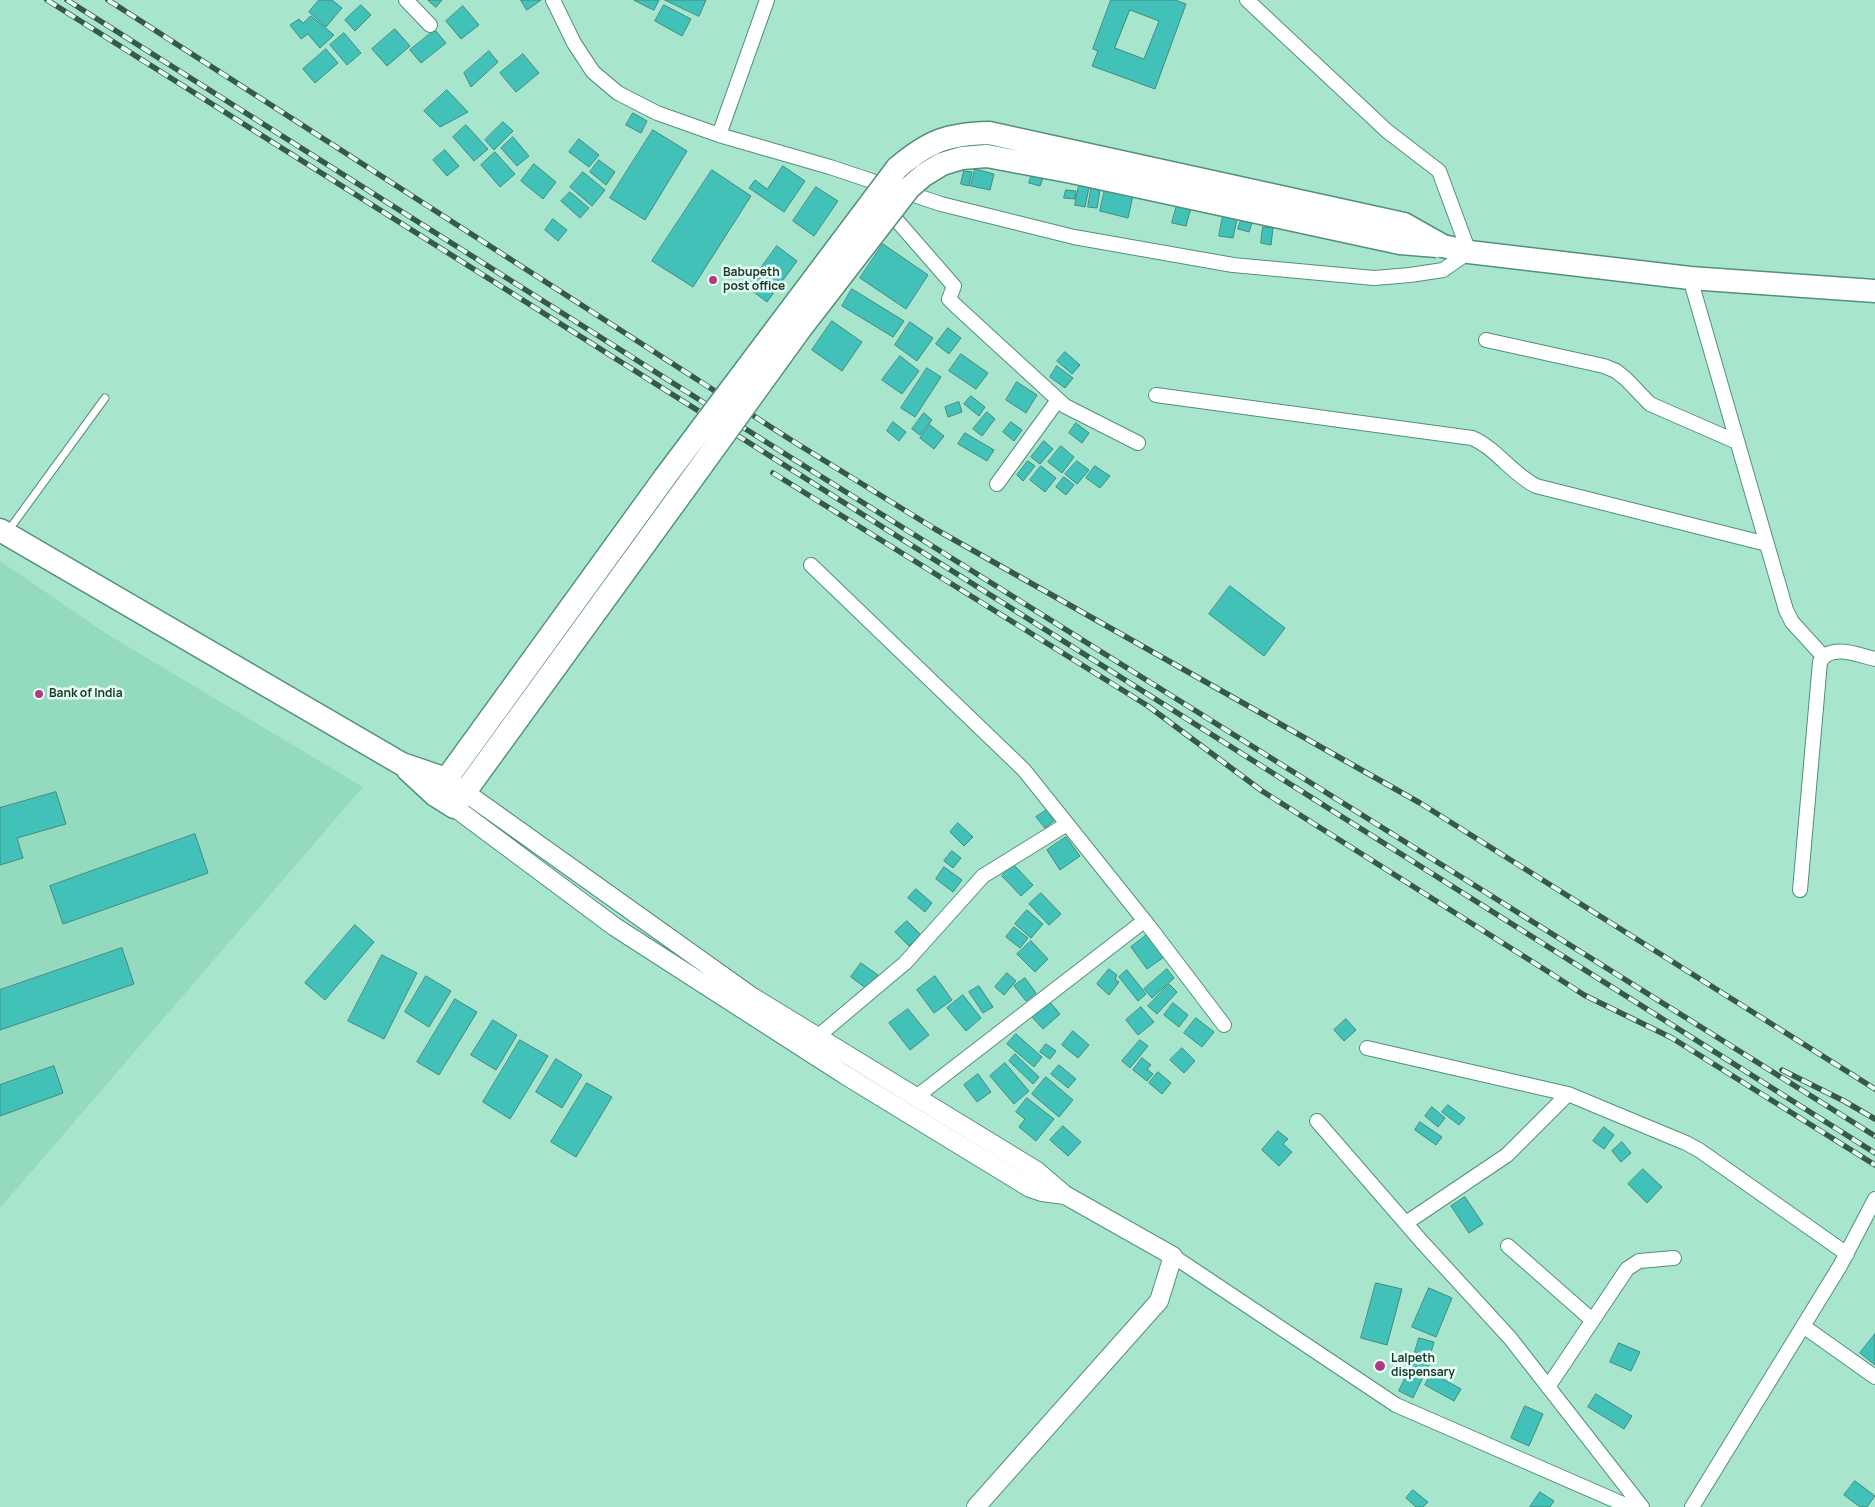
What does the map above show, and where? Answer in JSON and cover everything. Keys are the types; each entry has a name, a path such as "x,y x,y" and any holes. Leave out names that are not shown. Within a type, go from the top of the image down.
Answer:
{"main road":[{"path":"441,787 665,477 897,168 914,153 935,142 954,136 989,133 1404,224 1443,246"},
{"path":"3,531 460,799 802,328 909,188 924,175 942,164 962,158 988,156 1072,172 1400,243 1443,246 1469,252 1690,278 1875,291"}],"street":[{"path":"406,0 430,26"},
{"path":"553,0 574,43 593,72 618,93 656,113 719,135 858,176 942,204 1074,236 1233,265 1374,278 1443,270 1469,252 1439,171 1387,131 1247,0"},
{"path":"719,135 767,0"},
{"path":"858,176 954,286 949,299 1058,400 1072,410 1138,443"},
{"path":"1690,278 1788,616 1823,656"},
{"path":"1486,340 1604,366 1616,371 1650,404 1737,442"},
{"path":"1156,395 1472,438 1482,443 1523,479 1536,486 1767,544"},
{"path":"997,484 1058,400"},
{"path":"811,565 1016,762 1144,921 1224,1025"},
{"path":"1800,890 1820,662 1823,656 1834,651 1875,659"},
{"path":"460,799 751,996 1037,1171 1065,1195 1173,1256 1396,1405 1630,1507"},
{"path":"460,799 615,927 845,1075 1030,1188 1042,1192 1065,1195"},
{"path":"817,1037 905,963 983,876 1067,824"},
{"path":"916,1097 1144,921"},
{"path":"1367,1048 1568,1094 1694,1146 1847,1254"},
{"path":"1406,1224 1506,1155 1568,1094"},
{"path":"1317,1121 1406,1224 1510,1338 1642,1507"},
{"path":"1692,1507 1847,1254 1875,1199"},
{"path":"1508,1246 1592,1320"},
{"path":"976,1507 1159,1301 1173,1256"},
{"path":"1548,1387 1626,1269 1639,1260 1674,1258"},
{"path":"1803,1326 1875,1377"}],"lane":[{"path":"3,531 105,398"}],"shaded area":[{"path":"0,561 107,634 363,787 0,1208"}],"building":[{"path":"319,0 332,0 342,8 326,27 309,12"},
{"path":"428,0 442,0 436,7"},
{"path":"521,0 541,0 527,10"},
{"path":"634,0 659,0 654,10"},
{"path":"665,0 706,0 699,16"},
{"path":"1111,0 1175,0 1186,4 1155,89 1092,66 1098,51 1093,49","holes":["1130,10 1159,21 1144,59 1115,48"]},
{"path":"361,5 371,15 355,31 345,20"},
{"path":"664,5 691,19 682,36 655,21"},
{"path":"463,6 479,25 461,39 446,21"},
{"path":"311,16 334,35 320,48 308,34 301,39 290,25 299,19 303,23"},
{"path":"395,29 410,46 387,66 372,49"},
{"path":"435,30 446,43 421,63 410,50"},
{"path":"344,33 361,53 347,65 330,45"},
{"path":"326,49 338,63 315,83 303,69"},
{"path":"489,51 498,62 471,87 464,73"},
{"path":"523,54 539,73 516,92 500,73"},
{"path":"447,90 468,112 440,127 424,111"},
{"path":"633,113 647,121 641,133 626,125"},
{"path":"503,122 513,131 494,150 485,140"},
{"path":"466,125 488,149 474,161 453,137"},
{"path":"653,130 687,151 645,220 610,198"},
{"path":"513,137 529,156 517,166 501,148"},
{"path":"579,139 599,155 589,167 569,152"},
{"path":"445,150 459,166 447,176 433,160"},
{"path":"495,152 515,174 500,187 481,165"},
{"path":"599,160 615,172 606,185 590,172"},
{"path":"534,164 556,182 543,199 521,181"},
{"path":"783,166 805,181 784,212 749,188 755,180 767,189"},
{"path":"975,169 994,174 990,190 971,186"},
{"path":"712,170 751,196 693,287 652,261"},
{"path":"964,171 972,172 969,186 961,184"},
{"path":"583,172 605,190 592,206 570,187"},
{"path":"1032,174 1043,178 1040,186 1029,183"},
{"path":"1080,180 1090,182 1085,207 1075,205"},
{"path":"1092,183 1101,184 1097,208 1088,207"},
{"path":"1106,185 1134,191 1128,218 1100,211"},
{"path":"816,187 838,201 814,236 793,221"},
{"path":"1066,190 1076,191 1075,199 1064,198"},
{"path":"570,192 589,208 580,218 561,201"},
{"path":"1178,201 1192,204 1186,226 1172,223"},
{"path":"1223,216 1237,219 1233,238 1219,236"},
{"path":"553,219 567,230 558,241 545,230"},
{"path":"1241,220 1252,223 1249,232 1238,229"},
{"path":"1263,227 1273,228 1271,245 1261,243"},
{"path":"883,244 928,275 906,309 860,278"},
{"path":"777,246 797,261 767,302 747,287"},
{"path":"852,289 904,321 893,337 842,306"},
{"path":"832,321 862,342 842,371 812,350"},
{"path":"910,322 933,338 917,361 895,345"},
{"path":"948,328 961,338 949,354 936,344"},
{"path":"1065,352 1080,365 1072,374 1057,361"},
{"path":"961,354 988,373 976,389 949,371"},
{"path":"900,356 919,371 902,394 882,380"},
{"path":"1057,366 1073,378 1065,388 1050,377"},
{"path":"927,368 941,377 915,417 901,408"},
{"path":"1017,382 1037,395 1026,413 1006,400"},
{"path":"971,396 985,407 979,416 964,404"},
{"path":"959,402 962,412 948,417 945,407"},
{"path":"987,412 995,419 982,436 973,429"},
{"path":"924,413 932,420 920,435 912,429"},
{"path":"893,422 906,432 899,441 887,431"},
{"path":"1011,422 1022,430 1014,441 1003,432"},
{"path":"1076,423 1089,433 1082,443 1069,433"},
{"path":"930,425 944,436 934,449 920,438"},
{"path":"965,433 994,450 987,461 958,444"},
{"path":"1044,441 1053,449 1040,464 1031,457"},
{"path":"1061,446 1074,457 1062,473 1048,462"},
{"path":"1028,461 1035,466 1023,481 1017,475"},
{"path":"1077,461 1089,470 1077,484 1065,474"},
{"path":"1041,466 1056,478 1045,492 1030,480"},
{"path":"1095,466 1110,476 1100,488 1086,478"},
{"path":"1064,477 1074,485 1066,495 1056,487"},
{"path":"1230,586 1285,628 1264,656 1209,614"},
{"path":"56,792 66,824 17,838 23,858 0,865 0,808"},
{"path":"1048,809 1056,819 1045,828 1036,817"},
{"path":"958,823 973,837 964,846 950,832"},
{"path":"195,834 208,873 63,924 50,886"},
{"path":"1066,837 1080,856 1060,870 1047,850"},
{"path":"952,851 961,858 953,868 944,861"},
{"path":"1013,864 1033,885 1021,896 1002,876"},
{"path":"944,867 962,880 953,892 936,879"},
{"path":"916,889 932,903 925,912 908,898"},
{"path":"1041,893 1061,914 1049,925 1029,904"},
{"path":"1027,910 1043,924 1031,938 1015,924"},
{"path":"907,921 921,935 909,946 895,932"},
{"path":"355,925 374,942 325,1000 305,983"},
{"path":"1014,927 1028,938 1020,948 1006,937"},
{"path":"1148,934 1164,957 1147,969 1131,947"},
{"path":"1031,941 1048,959 1035,972 1017,954"},
{"path":"122,948 134,984 0,1030 0,990"},
{"path":"382,955 417,973 384,1039 348,1021"},
{"path":"861,963 878,975 867,989 851,977"},
{"path":"1109,969 1117,975 1115,979 1119,982 1109,995 1097,984"},
{"path":"1167,969 1174,978 1152,998 1144,989"},
{"path":"1127,970 1146,994 1138,1001 1119,977"},
{"path":"1007,973 1016,981 1004,995 995,987"},
{"path":"426,976 451,991 429,1027 405,1012"},
{"path":"935,976 952,1000 934,1013 917,990"},
{"path":"1025,978 1036,993 1026,1001 1014,986"},
{"path":"1169,984 1177,992 1157,1014 1148,1006"},
{"path":"979,986 993,1007 983,1013 969,992"},
{"path":"963,995 981,1018 966,1031 947,1008"},
{"path":"455,999 477,1012 439,1075 417,1062"},
{"path":"1049,1001 1060,1014 1043,1029 1032,1017"},
{"path":"1173,1003 1188,1015 1179,1027 1164,1015"},
{"path":"1141,1007 1154,1022 1138,1035 1126,1020"},
{"path":"908,1009 929,1035 910,1050 889,1023"},
{"path":"1196,1018 1214,1032 1202,1047 1184,1033"},
{"path":"1346,1019 1356,1030 1344,1041 1334,1030"},
{"path":"493,1020 517,1035 496,1070 471,1055"},
{"path":"1073,1031 1089,1045 1078,1058 1062,1045"},
{"path":"1016,1034 1042,1057 1034,1067 1007,1044"},
{"path":"520,1040 548,1056 510,1119 483,1102"},
{"path":"1140,1040 1148,1046 1130,1068 1122,1061"},
{"path":"1046,1044 1056,1051 1050,1059 1040,1052"},
{"path":"1182,1048 1195,1061 1184,1073 1170,1060"},
{"path":"1015,1054 1039,1077 1033,1084 1009,1061"},
{"path":"1142,1058 1151,1065 1147,1069 1153,1074 1147,1081 1133,1070"},
{"path":"556,1059 582,1075 562,1108 536,1092"},
{"path":"1005,1063 1029,1091 1014,1104 990,1076"},
{"path":"1059,1065 1076,1079 1068,1088 1051,1074"},
{"path":"54,1066 63,1093 0,1116 0,1085"},
{"path":"1158,1072 1171,1083 1162,1094 1149,1083"},
{"path":"978,1074 991,1092 977,1102 964,1085"},
{"path":"1046,1077 1073,1100 1059,1117 1032,1094"},
{"path":"587,1083 612,1097 576,1157 551,1142"},
{"path":"1027,1098 1054,1119 1036,1141 1019,1127 1025,1119 1016,1112"},
{"path":"1448,1105 1465,1118 1459,1125 1442,1112"},
{"path":"1432,1107 1445,1118 1438,1127 1425,1116"},
{"path":"1420,1122 1442,1137 1436,1145 1415,1130"},
{"path":"1063,1126 1081,1142 1068,1156 1050,1140"},
{"path":"1604,1127 1614,1135 1604,1149 1593,1141"},
{"path":"1278,1131 1288,1139 1283,1144 1292,1152 1279,1166 1262,1150"},
{"path":"1622,1142 1631,1153 1621,1162 1612,1151"},
{"path":"1643,1169 1662,1187 1647,1203 1628,1184"},
{"path":"1465,1197 1483,1224 1469,1233 1451,1206"},
{"path":"1376,1283 1402,1289 1387,1345 1361,1338"},
{"path":"1429,1288 1452,1298 1436,1337 1412,1327"},
{"path":"1875,1334 1875,1365 1860,1353"},
{"path":"1419,1338 1434,1342 1430,1356 1415,1352"},
{"path":"1619,1343 1640,1352 1631,1371 1610,1362"},
{"path":"1416,1356 1430,1363 1413,1398 1399,1391"},
{"path":"1432,1373 1461,1389 1454,1401 1425,1385"},
{"path":"1596,1394 1632,1416 1624,1429 1588,1407"},
{"path":"1525,1406 1543,1414 1529,1446 1511,1438"},
{"path":"1855,1481 1875,1496 1867,1507 1860,1507 1844,1495"},
{"path":"1413,1490 1428,1502 1423,1507 1416,1507 1406,1498"},
{"path":"1540,1492 1554,1501 1550,1507 1530,1507"}],"railway":[{"path":"47,0 1875,1153"},
{"path":"67,0 782,452 1875,1136"},
{"path":"108,0 791,440 935,529 1420,803 1875,1089"},
{"path":"773,473 1148,706 1262,791 1584,995 1672,1038 1875,1165"},
{"path":"1782,1070 1875,1119"}],"place":[{"name":"Babupeth post office","path":"713,280"},
{"name":"Bank of India","path":"39,694"},
{"name":"Lalpeth dispensary","path":"1380,1366"}]}
